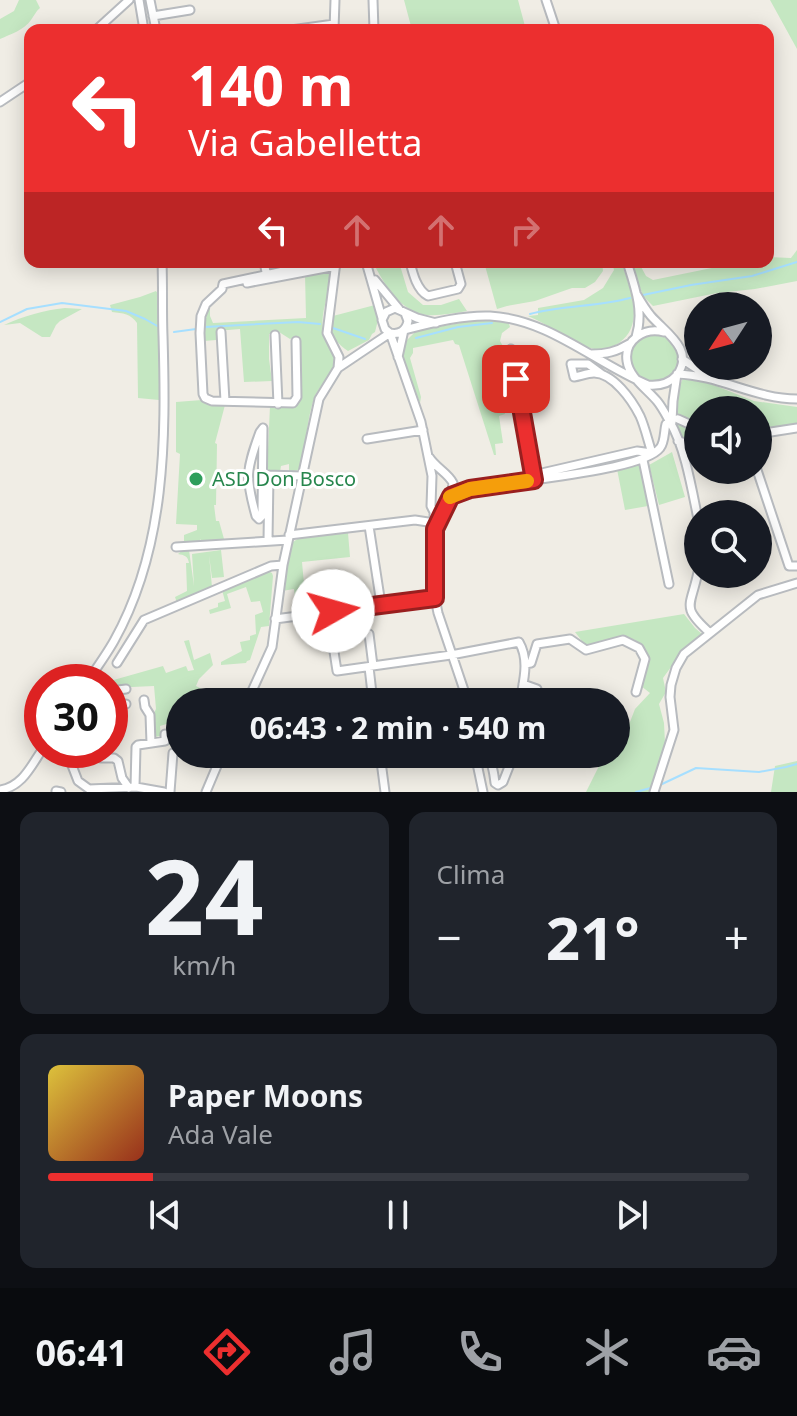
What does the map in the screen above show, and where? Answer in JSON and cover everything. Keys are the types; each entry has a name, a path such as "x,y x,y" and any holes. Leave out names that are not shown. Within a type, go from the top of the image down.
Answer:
{"street":[{"path":"103,24 129,0"},
{"path":"139,0 143,24"},
{"path":"150,0 155,24"},
{"path":"334,24 335,0"},
{"path":"373,0 374,24"},
{"path":"546,0 554,24"},
{"path":"153,16 190,10"},
{"path":"0,102 24,86"},
{"path":"99,664 114,642 143,571 162,478 165,407 162,268"},
{"path":"265,268 267,276"},
{"path":"267,276 300,268"},
{"path":"296,341 295,402 209,400 203,394 201,316 206,304 222,289 223,284 313,268"},
{"path":"335,268 327,333 339,357 338,368"},
{"path":"368,268 382,321 390,333 398,334 404,330 476,316 519,320 545,329 640,382 656,386 677,374 684,375"},
{"path":"412,268 424,295 428,296 458,289 461,284 457,268"},
{"path":"629,268 640,313 626,360 633,376 672,422 693,500"},
{"path":"371,274 408,321 397,356"},
{"path":"451,496 470,489 534,477 643,460 659,450 672,422 677,374 682,359 678,344 637,295"},
{"path":"373,343 384,315 390,309 436,323"},
{"path":"401,342 415,328"},
{"path":"589,354 617,351 651,330 667,333"},
{"path":"221,332 225,401"},
{"path":"254,688 270,654 283,565 319,399 338,368 390,333"},
{"path":"390,333 423,430 433,482 435,598 463,688"},
{"path":"275,335 278,404"},
{"path":"330,338 345,352 357,354"},
{"path":"373,343 390,345 397,356"},
{"path":"511,349 534,477"},
{"path":"603,375 623,392 640,417 652,453"},
{"path":"717,380 769,397 797,399"},
{"path":"672,422 684,425"},
{"path":"266,475 262,516 259,519 248,486 248,474 249,463 263,428 266,475 268,541"},
{"path":"772,432 797,428"},
{"path":"367,439 423,430"},
{"path":"678,441 684,442"},
{"path":"534,477 637,451 652,453"},
{"path":"427,454 449,477 470,489"},
{"path":"643,460 669,584"},
{"path":"266,475 303,476"},
{"path":"433,482 437,477 449,477"},
{"path":"435,529 451,496 453,487 449,477"},
{"path":"762,484 789,566 797,566"},
{"path":"418,520 432,509 443,511"},
{"path":"176,547 268,541 418,520 428,522 435,529"},
{"path":"369,526 381,604"},
{"path":"117,663 144,620 271,566 283,565"},
{"path":"654,792 674,730 670,697 676,668 684,654 758,595 797,583"},
{"path":"693,588 690,609 694,618 710,633"},
{"path":"331,590 333,611"},
{"path":"275,619 435,598"},
{"path":"369,634 372,688"},
{"path":"332,639 337,671 519,642 525,664 522,688"},
{"path":"525,664 531,663 537,644 570,639 586,650 623,640 639,648 645,659 636,692"},
{"path":"523,684 534,688"},
{"path":"144,700 145,707 152,712 151,743"},
{"path":"134,788 136,747 165,741 165,734"},
{"path":"134,788 138,753"},
{"path":"0,790 18,783 29,768"},
{"path":"73,768 78,781 89,789 134,788 164,792"},
{"path":"120,768 122,778 134,788"},
{"path":"170,792 172,768"},
{"path":"206,792 216,768"},
{"path":"382,768 385,792"},
{"path":"478,768 483,792"},
{"path":"492,768 499,788 508,768"},
{"path":"154,790 155,778"}],"green space":[{"path":"19,0 36,0 40,8 24,27 0,39 0,19 14,11"},
{"path":"404,0 518,0 524,24 410,24"},
{"path":"770,0 797,0 797,49"},
{"path":"797,250 797,281 726,292 684,292 684,300 653,306 643,296 633,268 642,268 653,280 712,268 774,268 774,257 791,258"},
{"path":"377,268 401,268 408,292 423,305 441,305 459,299 467,311 432,315 418,313 401,303"},
{"path":"486,268 603,268 595,282 585,288 572,288 535,301 497,309"},
{"path":"623,268 634,305 632,326 619,343 605,348 590,348 528,316 538,315 538,308 584,300 603,288 614,270"},
{"path":"331,273 322,322 335,355 335,364 315,396 299,470 289,472 289,464 281,466 280,472 267,471 270,406 294,407 302,398 300,338 290,339 279,332 269,334 272,381 244,382 240,329 216,331 216,340 204,341 204,324 210,305 213,323 306,318 305,274"},
{"path":"156,291 159,295 162,408 159,408 159,400 138,398 137,323 126,314 112,312 110,305"},
{"path":"375,305 378,320 375,332 369,340 348,351 333,336 333,316"},
{"path":"65,308 82,309 60,321 50,337 42,337 20,323 4,325 34,314"},
{"path":"477,320 508,321 510,327 502,333 500,341 504,348 509,347 518,406 513,407 511,399 499,401 505,414 499,416 503,443 495,444 496,455 459,345 453,340 413,348 410,358 420,403 403,355 407,340 416,331"},
{"path":"654,334 671,341 678,358 671,375 654,382 637,375 630,358 637,341"},
{"path":"684,377 684,380 701,380 741,396 684,396 683,439 676,415"},
{"path":"202,400 212,405 225,405 215,443 214,505 216,521 219,521 224,539 200,539 201,544 184,545 184,535 197,530 197,525 176,524 180,454 176,452 176,402"},
{"path":"772,404 797,407 797,426 772,429"},
{"path":"672,452 685,497 659,505 649,465"},
{"path":"640,464 648,506 625,510 617,469"},
{"path":"348,533 350,557 302,562 306,606 296,607 294,589 282,591 293,542 299,538"},
{"path":"189,550 194,586 192,554 221,550 224,577 212,578 209,555 212,587 177,603 175,597 187,591 186,563 189,563 185,556 178,554"},
{"path":"268,571 273,576 269,626 261,627 250,660 221,665 221,662 242,651 240,642 250,640 250,636 256,634 255,615 263,612 260,601 251,602 246,587 227,594 231,608 210,614 209,610 225,601 222,590"},
{"path":"684,614 702,634 679,656 663,678 666,692 659,704 665,743 671,749 656,775 651,792 586,792 598,768 630,768 630,722 635,709 650,693 641,686 646,655 640,644 623,637 585,645 575,632"},
{"path":"189,640 194,660 210,653 213,665 199,679 196,686 200,688 166,688 166,724 160,726 161,736 153,737 156,709 154,686 128,687 128,676 163,666 166,673 186,666 188,671 194,670 184,641"},
{"path":"797,761 797,792 771,792 775,766"}],"waterway":[{"path":"643,295 752,276 797,262"},
{"path":"530,314 630,298"},
{"path":"0,322 27,309 62,303 126,311 159,327"},
{"path":"205,327 298,322 320,324"},
{"path":"416,338 458,327 492,323"},
{"path":"333,328 365,339"},
{"path":"174,332 196,329"},
{"path":"660,785 696,768 759,772 797,764"},
{"path":"636,792 654,787"}],"slow traffic":[{"path":"450,497 470,489 527,481"}],"place":[{"name":"ASD Don Bosco","path":"196,479"}],"route":[{"path":"333,611 435,598 435,529 451,496 470,489 534,480 516,379"}]}
